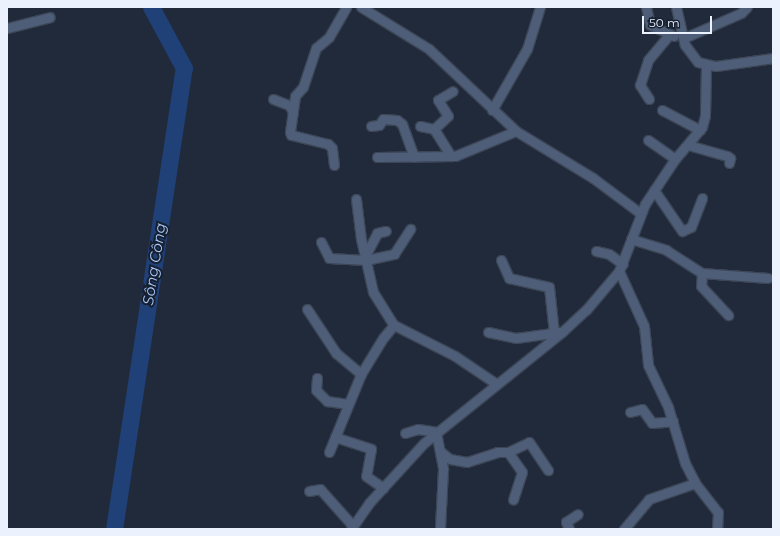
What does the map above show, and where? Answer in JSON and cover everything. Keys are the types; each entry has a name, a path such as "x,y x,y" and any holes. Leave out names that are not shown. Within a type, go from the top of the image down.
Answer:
{"street":[{"path":"334,165 332,148 328,144 291,135 295,96 303,87 316,48 329,37 346,7"},
{"path":"361,7 429,49 516,131 593,178 640,213"},
{"path":"492,110 527,49 540,7"},
{"path":"646,7 650,24 684,39 742,13 747,7"},
{"path":"676,7 684,39 690,54 706,65 773,58"},
{"path":"7,28 50,17"},
{"path":"649,99 640,84 648,60 670,34"},
{"path":"309,490 317,487 320,489 352,527 383,488 436,432 586,310 621,267 640,213 654,190 675,159 700,130 705,116 706,65"},
{"path":"434,129 448,116 438,100 453,91"},
{"path":"273,99 289,105 293,112"},
{"path":"662,110 700,130"},
{"path":"371,126 379,125 384,119 397,120 402,124 414,157"},
{"path":"420,126 434,129 451,156"},
{"path":"377,156 414,157 451,156 464,154 516,131"},
{"path":"648,140 675,159"},
{"path":"688,145 727,156 730,158 729,163"},
{"path":"654,190 682,232 691,227 702,198"},
{"path":"356,199 365,258 373,292 394,326 455,356 495,383"},
{"path":"321,242 329,258 365,258 394,254 410,229"},
{"path":"365,258 377,233 386,231"},
{"path":"631,239 666,250 702,272 768,278"},
{"path":"596,251 609,254 621,267 644,326 648,365 673,421 684,463 695,484 718,512 717,529"},
{"path":"501,260 509,278 549,287 558,332"},
{"path":"702,272 701,286 728,315"},
{"path":"307,309 336,353 360,374"},
{"path":"329,452 360,374 383,338 394,326"},
{"path":"488,332 516,338 558,332"},
{"path":"317,378 316,390 327,401 348,404"},
{"path":"630,412 642,409 652,423 673,421"},
{"path":"405,433 418,429 436,432"},
{"path":"436,432 441,452 440,529"},
{"path":"335,437 371,449 366,476 383,488"},
{"path":"441,452 450,458 467,462 497,452 508,452 529,442 548,470"},
{"path":"508,452 522,472 513,500"},
{"path":"624,529 648,499 695,484"},
{"path":"569,529 566,522 578,514"}],"waterway":[{"name":"Sông Công","path":"114,529 184,68 151,7"}]}
